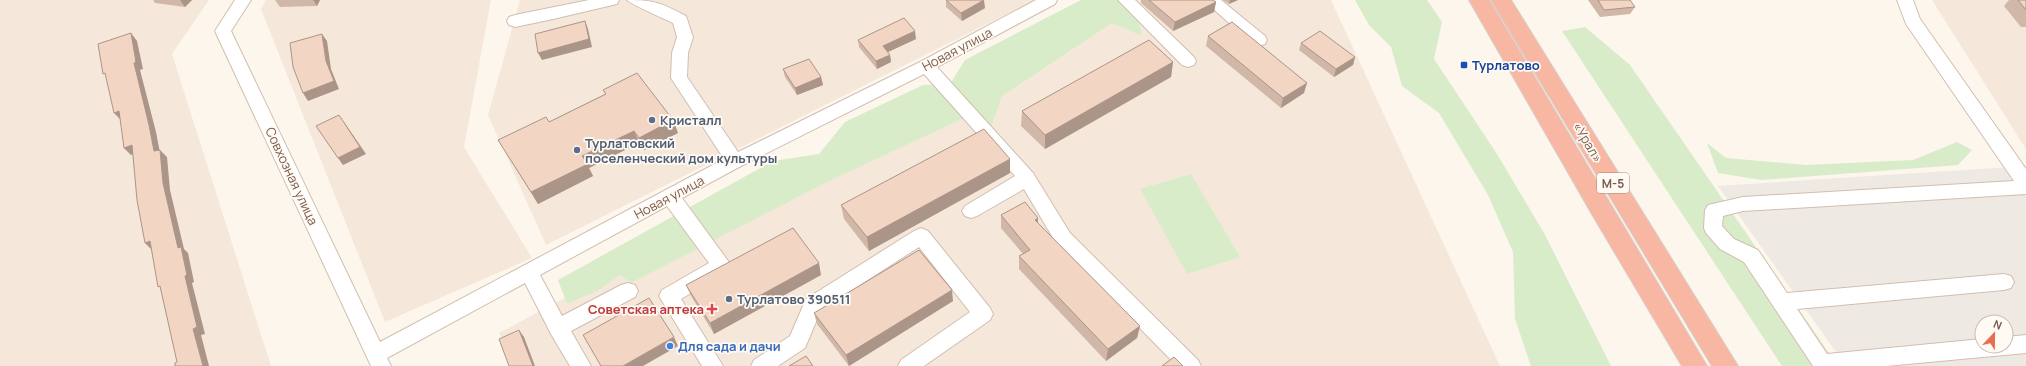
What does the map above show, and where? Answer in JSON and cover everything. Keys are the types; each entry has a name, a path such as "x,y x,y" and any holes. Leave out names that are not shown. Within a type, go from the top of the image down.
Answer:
{"highway":[{"name":"«Урал»","path":"1479,0 1694,366"},
{"name":"«Урал»","path":"1501,0 1726,366"}],"street":[{"name":"Совхозная улица","path":"243,0 223,31 378,360"},
{"path":"515,21 554,14 610,0"},
{"path":"635,0 660,9 680,20 685,37 680,53 679,78 735,161"},
{"name":"Новая улица","path":"378,360 529,272 671,197 735,161 926,66 1049,0"},
{"path":"1126,0 1188,61"},
{"path":"1211,0 1259,40"},
{"path":"1905,0 1912,20 2026,183"},
{"path":"926,66 1027,178 1063,238 1191,366"},
{"path":"971,211 1027,178"},
{"path":"2026,187 1744,204 1714,210 1713,228 1726,244 1751,256 1823,364 2026,344"},
{"path":"671,197 721,265 670,296 713,366"},
{"path":"761,366 798,342 813,305 920,236 984,314 908,366"},
{"path":"529,272 558,328 582,366"},
{"path":"1782,302 2004,282"},
{"path":"558,328 628,291"}],"shaded area":[{"path":"0,0 209,0 172,54 271,366 0,366"},
{"path":"266,0 491,0 464,147 532,258 385,322 261,9"},
{"path":"520,0 1035,0 546,245 488,115"},
{"path":"1124,0 1331,0 1500,366 518,366 499,333"},
{"path":"1932,0 2026,0 2026,149"},
{"path":"2026,166 2026,366 1846,366 1718,186"}],"green space":[{"path":"1081,0 1134,0 1142,36 1112,23 1002,96 989,133 973,129 970,115 825,183 631,283 620,275 599,290 567,304 558,280 773,161 819,154 845,122 923,85 950,84 965,60"},
{"path":"1355,0 1427,0 1442,22 1434,59 1497,154 1544,233 1611,366 1531,366 1515,319 1513,252 1488,195 1439,113 1402,86 1391,47 1369,25"},
{"path":"1585,27 1630,65 1838,366 1782,366 1562,31"},
{"path":"1957,142 1972,150 1958,165 1761,180 1718,173 1707,143 1726,158 1806,165 1913,160"},
{"path":"1191,174 1240,257 1187,274 1140,189"}],"building":[{"path":"946,0 984,0 961,13"},
{"path":"1149,0 1213,0 1216,2 1175,22"},
{"path":"1598,0 1630,0 1635,7 1604,10"},
{"path":"2018,0 2026,0 2026,10"},
{"path":"904,18 915,31 883,46 890,55 876,61 858,40"},
{"path":"585,21 589,39 538,53 535,34"},
{"path":"1232,22 1307,83 1283,98 1208,36"},
{"path":"1320,31 1355,57 1336,69 1301,43"},
{"path":"131,33 136,62 134,63 154,151 160,150 163,183 178,248 181,247 187,275 185,276 197,327 193,329 203,366 175,366 175,363 177,362 160,286 158,287 150,241 145,243 137,200 132,145 124,148 119,111 114,113 105,73 103,74 98,44"},
{"path":"322,34 326,61 334,81 303,93 293,67 290,43"},
{"path":"1149,40 1173,62 1045,135 1022,111"},
{"path":"809,59 821,77 795,88 783,69"},
{"path":"637,73 673,120 639,138 634,131 582,156 588,164 531,192 498,140 546,117 549,122 606,94 603,90"},
{"path":"339,115 360,147 338,158 316,126"},
{"path":"984,129 1010,159 867,237 841,205"},
{"path":"1025,202 1038,218 1035,220 1140,326 1108,349 1019,256 1030,250 1001,215"},
{"path":"793,228 819,263 710,323 686,285"},
{"path":"919,250 952,290 846,355 814,313"},
{"path":"649,298 674,337 623,366 601,366 583,335"},
{"path":"519,330 533,366 509,366 499,339"},
{"path":"806,356 813,366 789,366"},
{"path":"1174,357 1183,366 1162,366"}],"place":[{"name":"Турлатово","path":"1464,65"},
{"name":"Кристалл","path":"652,120"},
{"name":"Турлатовский поселенческий дом культуры","path":"577,150"},
{"name":"Турлатово 390511","path":"729,299"},
{"name":"Советская аптека","path":"712,309"},
{"name":"Для сада и дачи","path":"670,346"}]}
